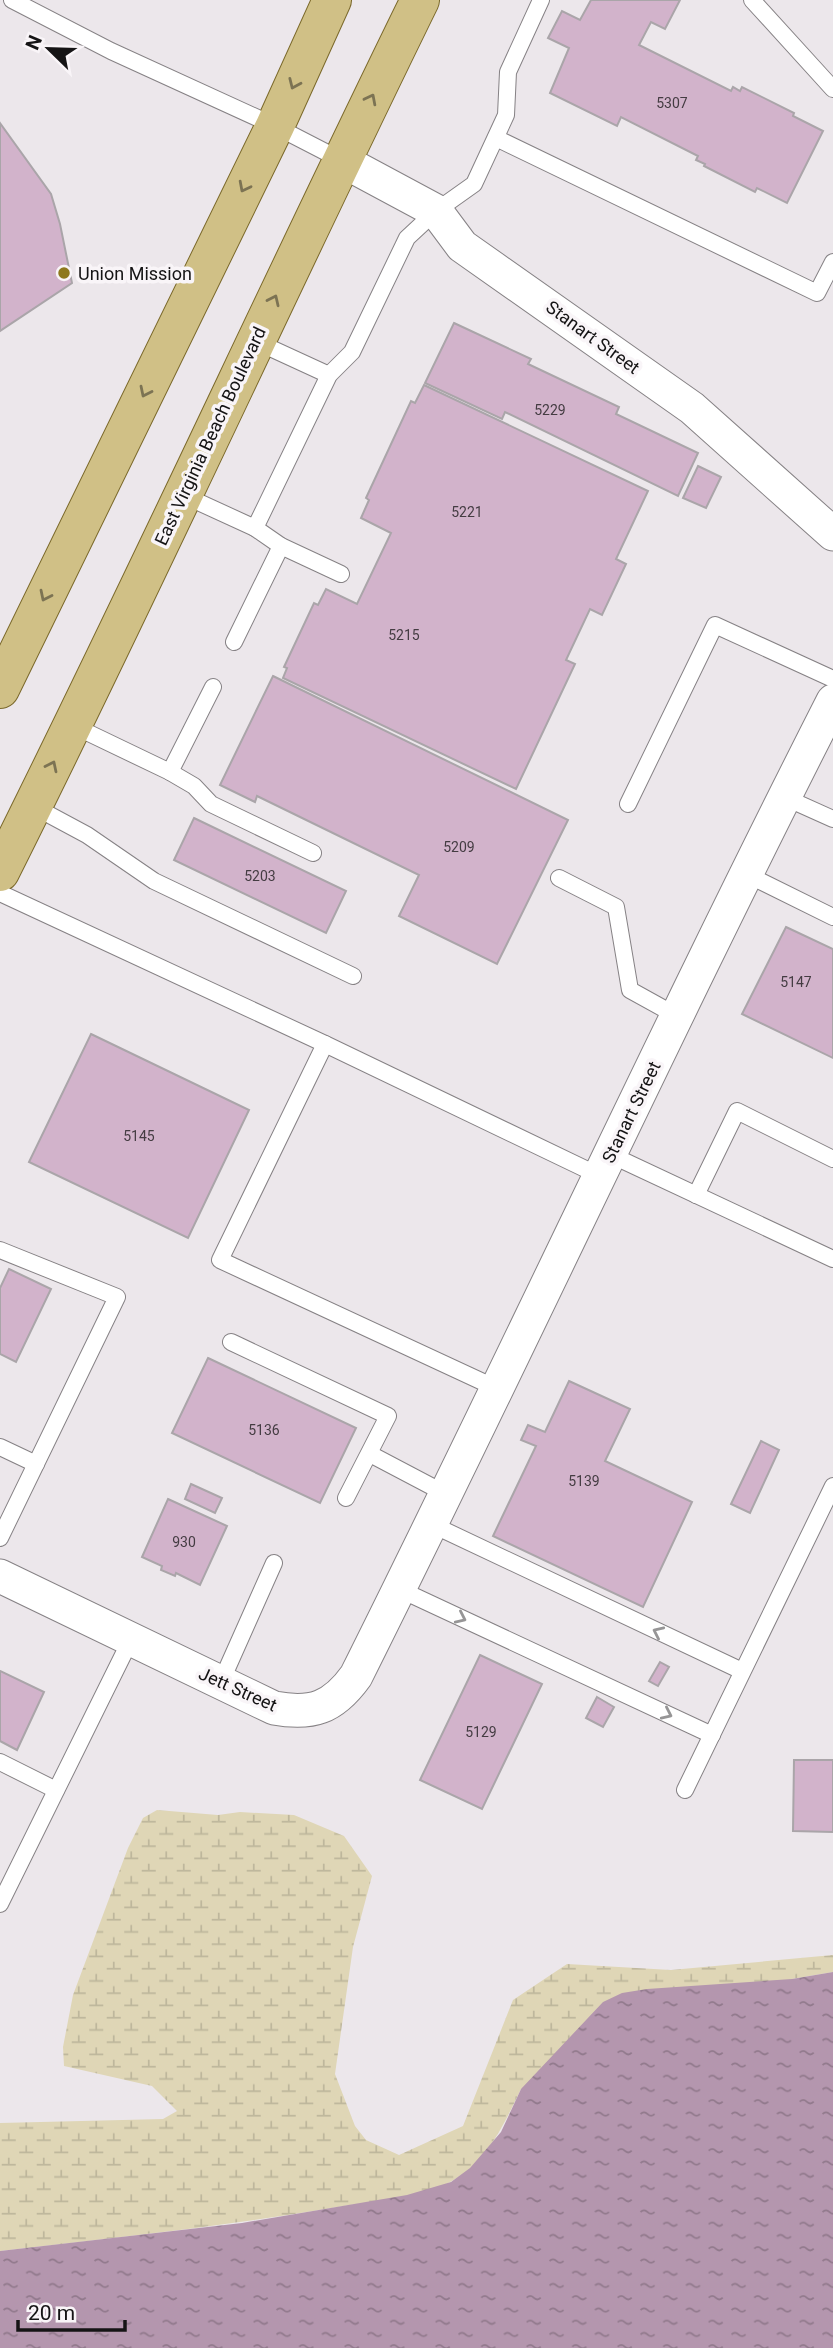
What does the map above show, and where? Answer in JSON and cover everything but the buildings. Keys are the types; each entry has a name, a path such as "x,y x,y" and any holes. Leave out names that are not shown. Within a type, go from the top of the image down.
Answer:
{"main road":[{"path":"1,684 275,126 332,0"},
{"name":"East Virginia Beach Boulevard","path":"0,872 420,0"}],"street":[{"name":"Stanart Street","path":"341,160 436,211 462,246 692,408 833,534"},
{"name":"Stanart Street","path":"431,1524 746,874 833,701"},
{"name":"Jett Street","path":"0,1576 274,1708 297,1712 321,1708 345,1692 356,1676 431,1524"}],"lane":[{"path":"12,0 111,51 275,126 341,160"},
{"path":"255,528 329,375 352,352 407,238 436,211 474,184 506,115 508,72 541,0"},
{"path":"752,0 833,89"},
{"path":"496,138 817,293 833,262"},
{"path":"254,341 329,375"},
{"path":"183,495 255,528 281,546 341,574"},
{"path":"234,642 281,546"},
{"path":"628,804 715,625 833,679"},
{"path":"170,772 213,687"},
{"path":"72,726 170,772 194,786 211,804 313,853"},
{"path":"784,797 833,819"},
{"path":"33,806 87,835 154,881 353,976"},
{"path":"746,874 833,917"},
{"path":"559,878 616,906 630,990 677,1016"},
{"path":"0,893 325,1044 605,1165 696,1195 833,1259"},
{"path":"325,1044 220,1260 498,1389"},
{"path":"696,1195 737,1111 833,1158"},
{"path":"0,1250 117,1297 0,1538"},
{"path":"231,1342 388,1416 346,1498"},
{"path":"0,1447 36,1464"},
{"path":"370,1454 446,1494"},
{"path":"685,1790 833,1486"},
{"path":"431,1524 742,1671"},
{"path":"220,1682 274,1563"},
{"path":"399,1589 712,1735"},
{"path":"0,1904 131,1639"},
{"path":"0,1762 56,1790"}],"green space":[{"path":"157,1810 218,1815 240,1812 294,1815 344,1836 372,1876 353,1947 335,2074 355,2126 366,2140 399,2155 463,2126 513,2000 567,1964 671,1970 833,1955 833,1972 792,1979 521,2089 494,2141 475,2164 452,2181 427,2191 254,2220 0,2251 0,2123 163,2119 177,2111 152,2086 64,2066 63,2047 73,1995 128,1848 143,1818"}],"water":[{"path":"833,1972 833,2348 0,2348 0,2251 242,2223 407,2195 451,2182 470,2168 501,2132 521,2089 603,2002 622,1993 647,1989 792,1979"}],"place":[{"name":"Union Mission","path":"64,273"}]}
